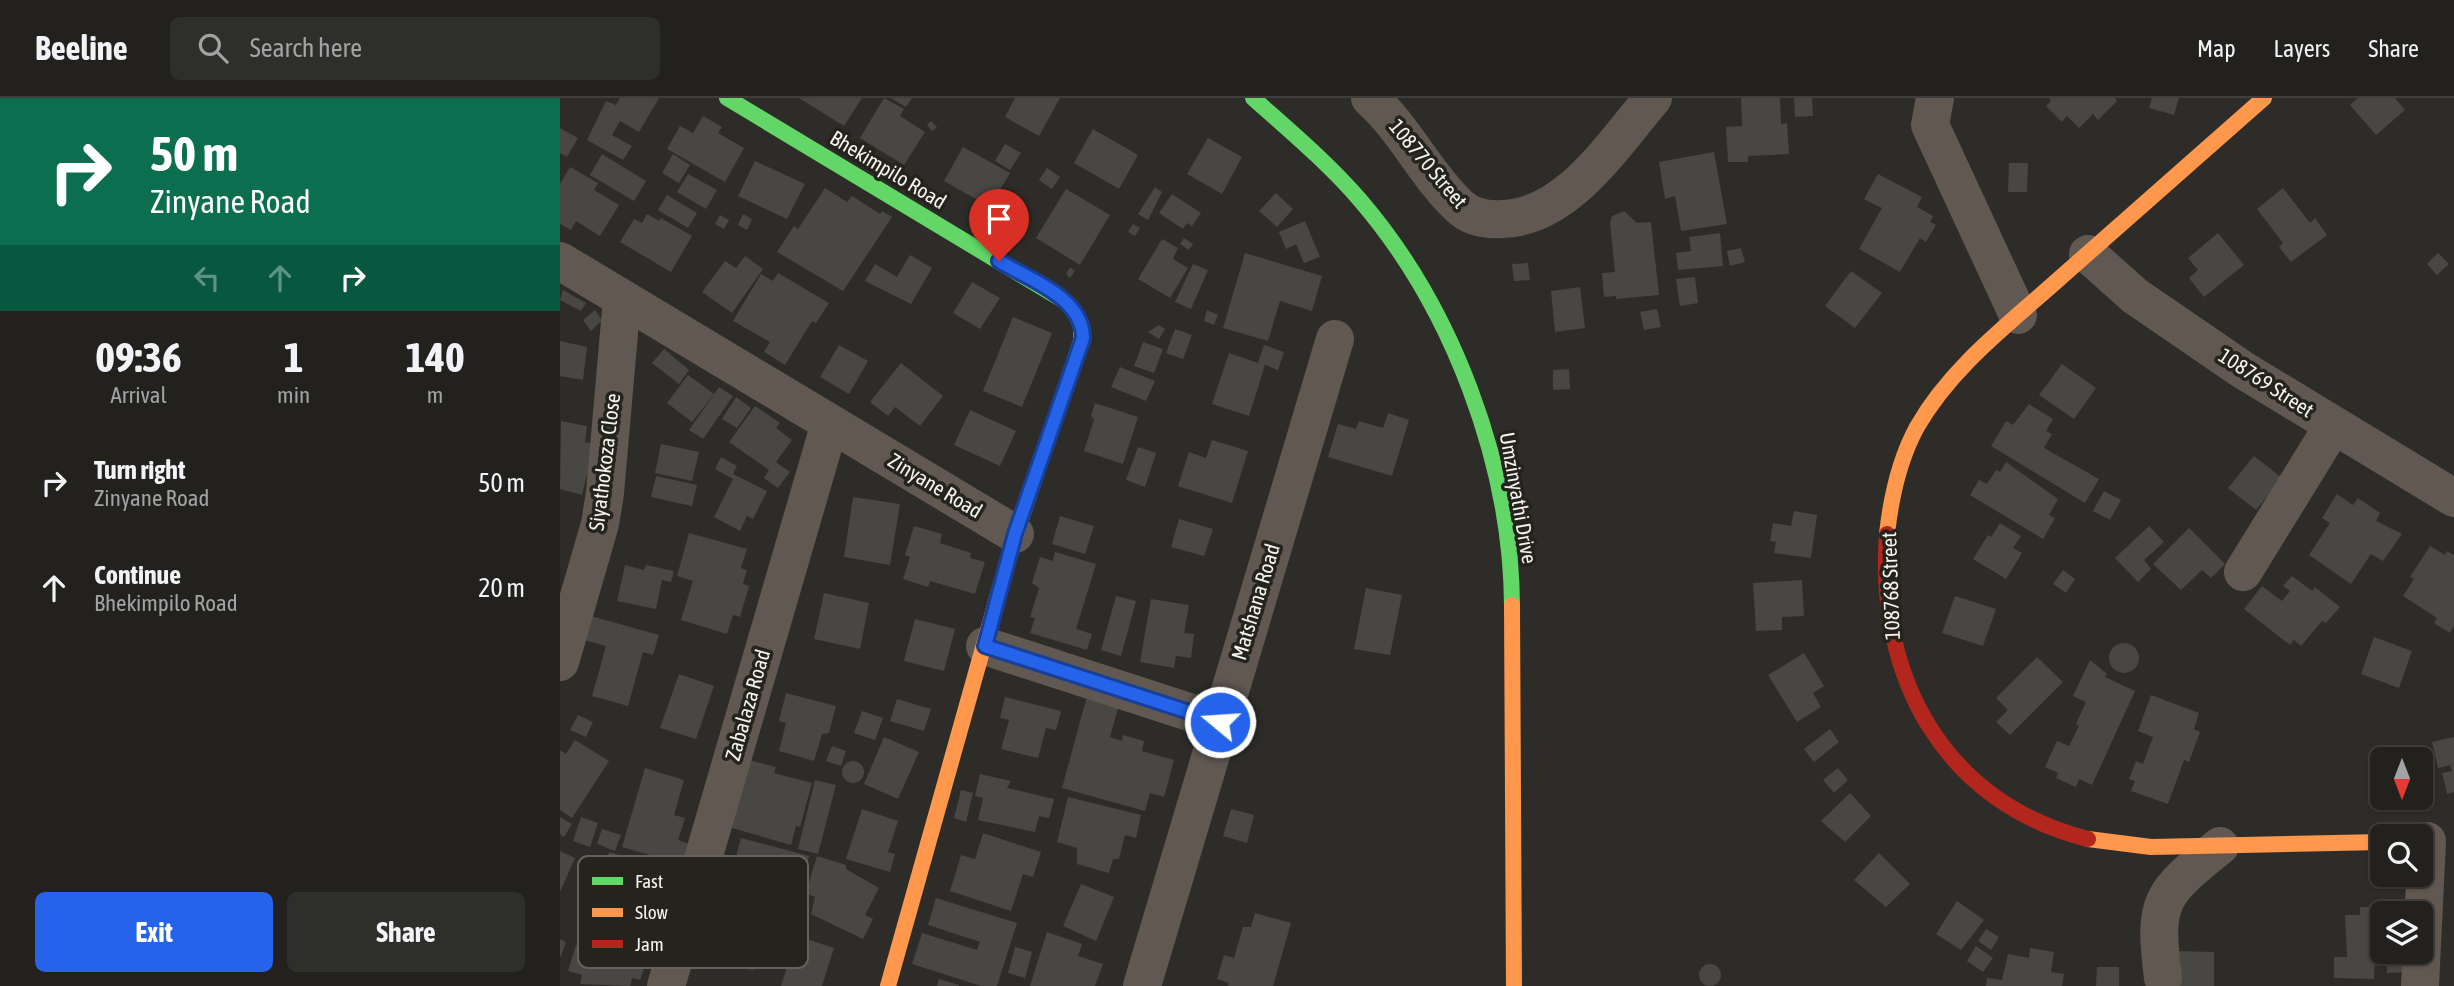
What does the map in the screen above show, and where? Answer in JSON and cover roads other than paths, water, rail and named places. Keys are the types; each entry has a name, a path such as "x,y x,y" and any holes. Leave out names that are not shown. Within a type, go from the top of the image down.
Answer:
{"street":[{"name":"Bhekimpilo Road","path":"727,98 1066,302 1076,312 1083,338 1015,534"},
{"name":"Umzinyathi Drive","path":"1253,98 1298,134 1363,200 1401,254 1447,332 1471,385 1489,442 1506,527 1512,585 1514,986"},
{"name":"108770 Street","path":"1370,98 1388,116 1460,207 1482,219 1495,220 1525,217 1562,199 1653,98"},
{"path":"1935,98 1930,124 2018,315"},
{"name":"108768 Street","path":"2264,98 2018,315 1954,377 1928,411 1910,440 1894,481 1886,549 1887,606 1894,654 1907,693 1924,725 1958,766 1994,797 2013,808 2048,825 2098,841 2127,846 2370,842"},
{"name":"108769 Street","path":"2088,254 2135,296 2242,370 2454,498"},
{"name":"Zinyane Road","path":"560,261 1015,534"},
{"name":"Siyathokoza Close","path":"560,662 570,597 605,493 622,299"},
{"name":"Matshana Road","path":"1142,986 1335,339"},
{"name":"Zabalaza Road","path":"704,856 830,423"},
{"path":"2244,572 2333,426"},
{"path":"888,986 1015,534"},
{"path":"985,646 1220,722"},
{"path":"2420,986 2434,841"},
{"path":"2163,978 2157,931 2168,891 2220,846"},
{"name":"Zabalaza Road","path":"666,986 671,968"}]}
